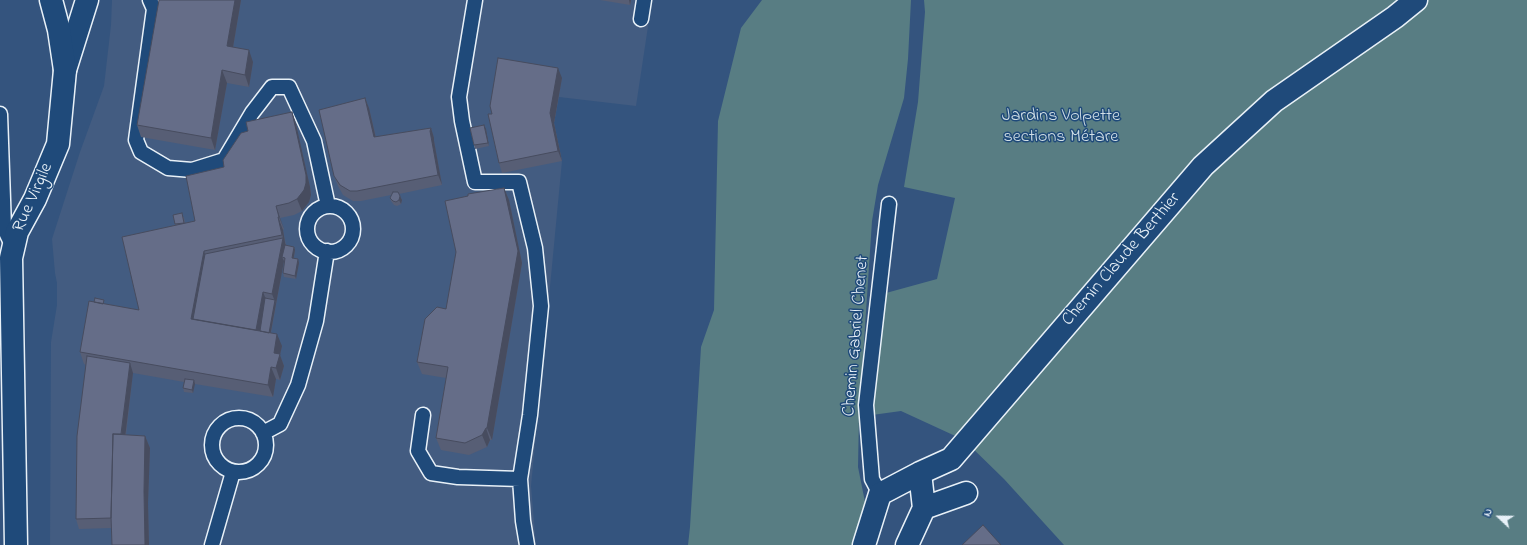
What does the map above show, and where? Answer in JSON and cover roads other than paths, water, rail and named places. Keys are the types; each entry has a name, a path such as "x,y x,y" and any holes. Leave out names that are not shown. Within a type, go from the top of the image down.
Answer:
{"street":[{"path":"50,0 59,30 65,70"},
{"name":"Rue Virgile","path":"16,545 11,258 17,232 35,199 58,144 65,70 87,0"},
{"name":"Chemin Claude Berthier","path":"880,494 951,459 1204,166 1274,101 1416,0"},
{"path":"907,545 924,508 920,473"},
{"path":"924,508 966,493"},
{"path":"864,545 880,494"}],"lane":[{"path":"150,0 154,9 136,140 141,152 168,168 192,170 224,160 252,113 272,88 289,87 314,141 328,206"},
{"path":"475,0 459,97 462,121 475,182 519,182 535,248 541,306 530,415 520,479 523,521 527,545"},
{"path":"641,19 644,0"},
{"path":"0,114 4,228 14,247"},
{"name":"Chemin Gabriel Chenet","path":"880,494 872,479 866,406 889,204"},
{"path":"328,206 345,211 353,224 353,231 347,244 341,249 327,252 320,249 309,238 308,222 318,210 328,206"},
{"path":"263,434 280,424 298,385 316,321 327,252"},
{"path":"423,415 418,451 431,473 458,477 520,479"},
{"path":"234,418 243,418 252,421 259,426 263,434 266,442 262,459 257,465 249,470 232,472 217,462 212,453 211,444 213,435 218,427 225,421 234,418"},
{"path":"212,545 232,472"}],"park label":[{"name":"Jardins Volpette sections Métare","path":"1061,127"}]}
